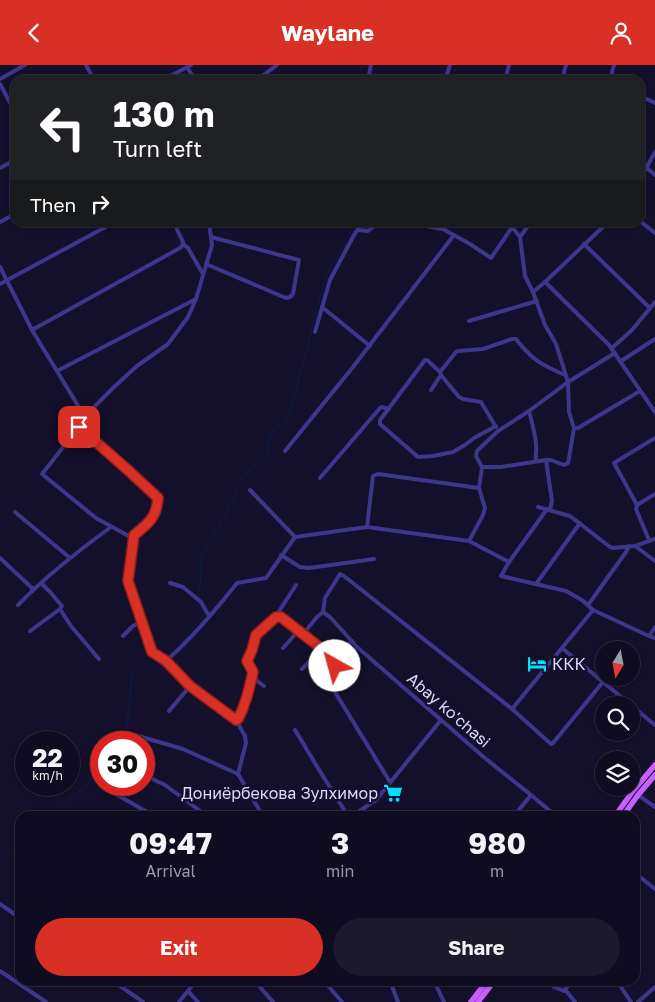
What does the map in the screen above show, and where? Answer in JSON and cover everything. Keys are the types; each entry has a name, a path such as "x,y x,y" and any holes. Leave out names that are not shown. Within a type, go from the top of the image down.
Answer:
{"main road":[{"path":"619,811 655,765"},
{"path":"640,793 655,775"},
{"path":"627,811 637,796"},
{"path":"470,1002 483,986"},
{"path":"478,1002 490,986"}],"street":[{"path":"0,79 25,65"},
{"path":"265,75 276,65"},
{"path":"173,75 188,66"},
{"path":"0,84 10,103"},
{"path":"655,152 646,167 655,175"},
{"path":"645,225 655,233"},
{"path":"0,284 106,227"},
{"path":"176,227 183,244 188,248 203,274"},
{"path":"134,539 96,518 42,474 79,427 82,419 130,372 168,344 188,317 196,299 212,245 210,227"},
{"path":"315,332 330,280 358,229 368,231 373,227"},
{"path":"434,227 443,229 470,243 491,258 512,227 519,235 525,276 533,291 545,325 556,345 568,382 569,412 574,428 568,463 564,465 546,460 502,467 482,467"},
{"path":"519,235 526,227"},
{"path":"533,291 545,283 603,227"},
{"path":"285,451 370,346 454,235"},
{"path":"206,264 286,298 293,294 299,260 211,237"},
{"path":"32,330 180,248 183,244"},
{"path":"584,244 650,308"},
{"path":"0,267 32,330 81,412 82,419"},
{"path":"545,283 612,348 640,391 653,406 655,412"},
{"path":"58,371 196,299"},
{"path":"469,321 537,301"},
{"path":"612,348 632,329 655,302"},
{"path":"322,307 370,346"},
{"path":"432,389 440,373 456,352 483,349 512,339 516,339 542,365 565,375"},
{"path":"621,361 655,339"},
{"path":"497,429 481,402 459,397 427,360 424,360 380,419 380,424 418,457 453,452 474,439 497,429 529,411 568,382 615,353"},
{"path":"574,428 578,428 640,391"},
{"path":"320,478 380,408 389,409"},
{"path":"529,411 534,432 536,461"},
{"path":"79,427 158,498 155,514 148,524 134,535 128,581 152,652 164,660 190,686 236,720 245,736 246,743 238,774"},
{"path":"469,541 485,509 479,488 482,467 476,456 476,451 497,429"},
{"path":"649,540 636,509 637,505 614,463 655,438"},
{"path":"546,460 552,501 549,509 509,562 501,576 566,591 582,600 593,610 649,637 655,638"},
{"path":"368,527 373,476 375,474 479,488"},
{"path":"250,490 295,537"},
{"path":"637,505 655,494"},
{"path":"538,507 570,516 610,547 616,549 635,546 655,539"},
{"path":"16,512 70,557"},
{"path":"536,584 580,523"},
{"path":"18,605 70,557 111,527"},
{"path":"164,660 182,647 237,583 266,579 295,537 368,527 469,541 509,562"},
{"path":"588,605 629,546"},
{"path":"635,546 655,561"},
{"path":"281,555 300,567 308,568 374,559"},
{"path":"0,558 32,587 32,591"},
{"path":"303,635 323,612 325,598 340,575 343,563"},
{"path":"340,575 512,709 550,744 552,744 601,686"},
{"path":"41,583 62,606 60,609 71,626 99,659"},
{"path":"170,583 183,587 201,602 209,616"},
{"path":"236,720 244,707 252,677 253,672 247,661 256,635 276,617 296,585"},
{"path":"30,631 60,609"},
{"path":"512,709 593,610"},
{"name":"Abay ko'chasi","path":"323,612 352,641 441,720 550,811"},
{"path":"276,617 281,617 333,659 334,668 327,679 390,782"},
{"path":"123,636 133,626 142,621"},
{"path":"649,637 655,627"},
{"path":"284,648 298,631"},
{"path":"333,659 352,641"},
{"path":"562,648 595,675"},
{"path":"302,669 322,649"},
{"path":"252,677 264,686"},
{"path":"169,711 190,686"},
{"path":"609,686 655,725"},
{"path":"359,811 376,800 441,720"},
{"path":"295,730 345,811"},
{"path":"155,741 183,749 238,774 260,811"},
{"path":"155,780 165,785 200,811"},
{"path":"518,811 531,795"},
{"path":"119,796 145,811"},
{"path":"639,796 655,807"},
{"path":"640,877 655,889"},
{"path":"0,904 15,914"},
{"path":"0,971 15,981"},
{"path":"22,986 46,1002"},
{"path":"120,986 143,1002"},
{"path":"179,1002 192,986"},
{"path":"259,986 273,1002"},
{"path":"328,986 342,1002"},
{"path":"392,986 398,1002"},
{"path":"437,986 444,1002"},
{"path":"564,991 568,986"},
{"path":"620,986 631,1002"},
{"path":"554,987 567,992 575,1002"},
{"path":"638,1002 655,987"},
{"path":"188,991 198,1002"}],"waterway":[{"path":"358,75 363,65"},
{"path":"198,596 202,555 224,518 244,475 267,457 269,440 273,429 285,423 289,416 327,273 351,237"},
{"path":"160,656 176,649 204,615 198,607 197,600"},
{"path":"127,731 132,672 141,663 157,657"},
{"path":"57,811 90,782"},
{"path":"0,860 15,847"}],"place":[{"name":"ККК","path":"537,664"},
{"name":"Дониёрбекова Зулхимор","path":"393,793"}],"route":[{"path":"79,427 158,498 155,514 148,524 134,535 128,581 152,652 166,661 190,686 236,720 244,707 253,672 247,661 256,635 276,617 281,617 322,649 333,659 335,666"}]}
